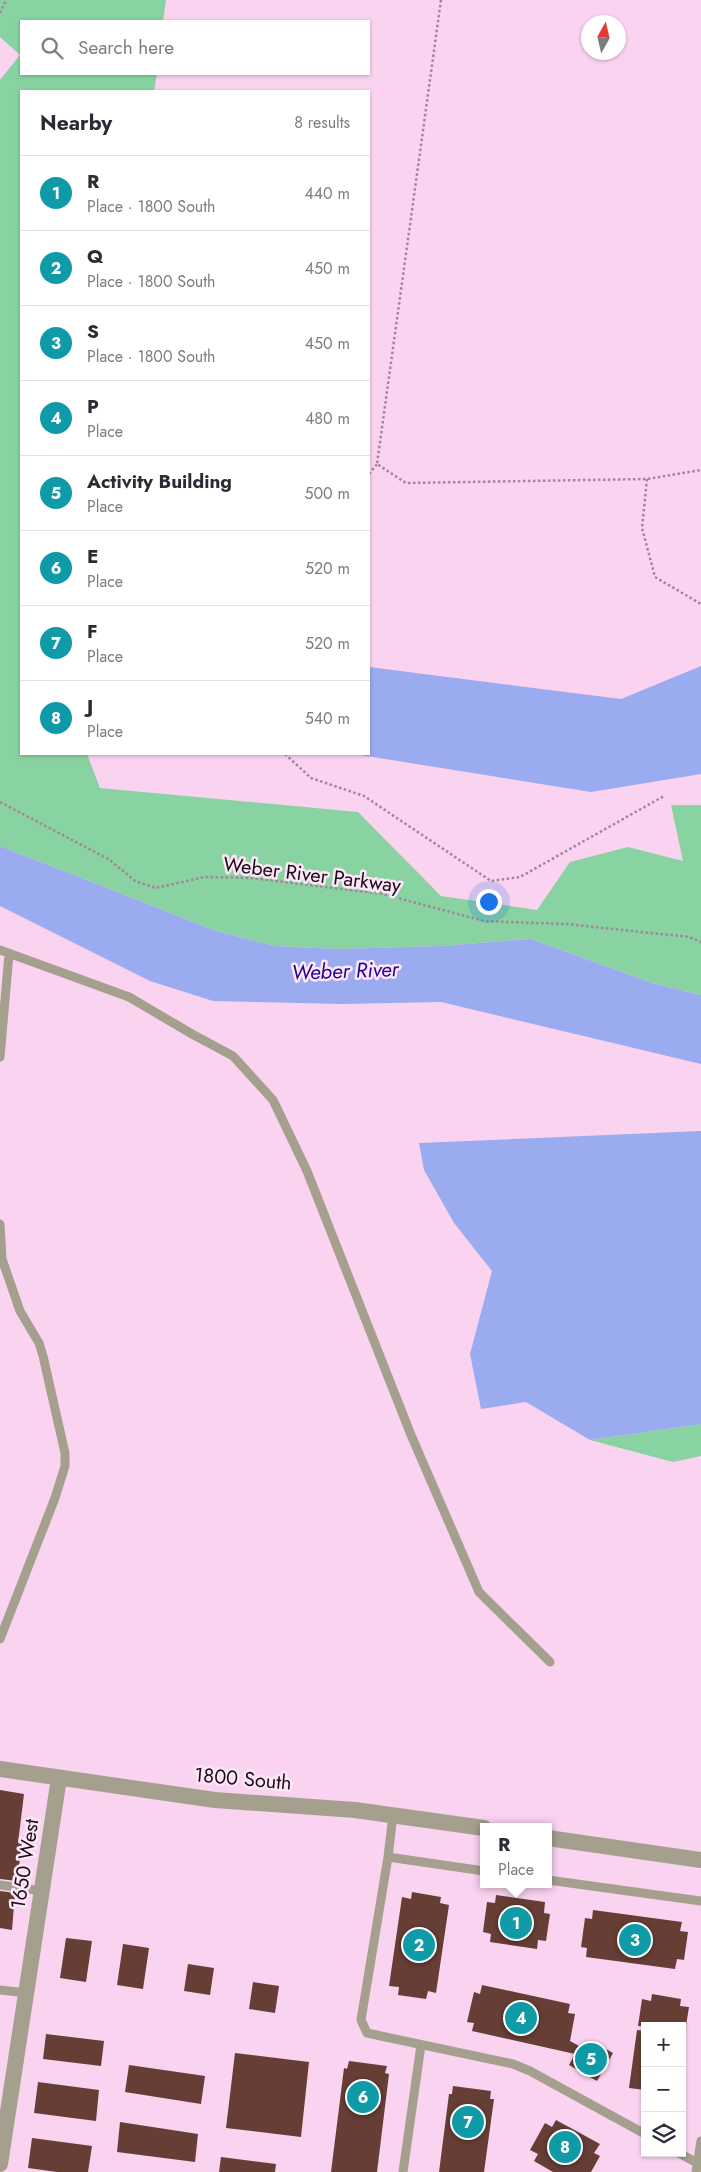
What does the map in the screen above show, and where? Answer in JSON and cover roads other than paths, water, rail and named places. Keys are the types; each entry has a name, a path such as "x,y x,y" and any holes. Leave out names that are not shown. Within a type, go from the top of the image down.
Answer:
{"street":[{"name":"1800 South","path":"0,1769 216,1800 354,1810 480,1827"},
{"name":"1650 West","path":"0,2164 6,2096 27,1993 59,1778"},
{"path":"552,1839 701,1860"}],"lane":[{"path":"0,1057 4,952 129,997 233,1056 274,1100 307,1172 411,1435 479,1592 550,1662"},
{"path":"0,1224 2,1259 20,1311 39,1343 65,1453 66,1466 52,1507 0,1639"},
{"path":"393,1815 388,1857 361,2020 367,2033 421,2046 513,2064 530,2071 641,2132"},
{"path":"388,1857 480,1869"},
{"path":"552,1881 701,1901"},
{"path":"0,1885 42,1891"},
{"path":"0,1990 27,1993"},
{"path":"403,2172 421,2046"},
{"path":"697,2168 701,2140"},
{"path":"684,2157 697,2168"}],"water":[{"path":"701,666 701,774 591,792 360,755 370,755 370,667 621,699"},
{"name":"Weber River","path":"0,846 216,931 275,946 339,949 440,946 531,939 652,983 701,995 701,1064 441,1002 342,1004 213,1001 150,981 0,906"},
{"path":"701,1131 701,1424 590,1440 526,1402 481,1409 470,1354 492,1271 454,1223 424,1170 419,1143"}],"place":[{"name":"R","path":"516,1923"},
{"name":"S","path":"635,1940"},
{"name":"Q","path":"419,1945"},
{"name":"P","path":"521,2018"},
{"name":"Activity Building","path":"591,2059"},
{"name":"E","path":"363,2097"},
{"name":"F","path":"468,2122"},
{"name":"J","path":"565,2147"}]}
